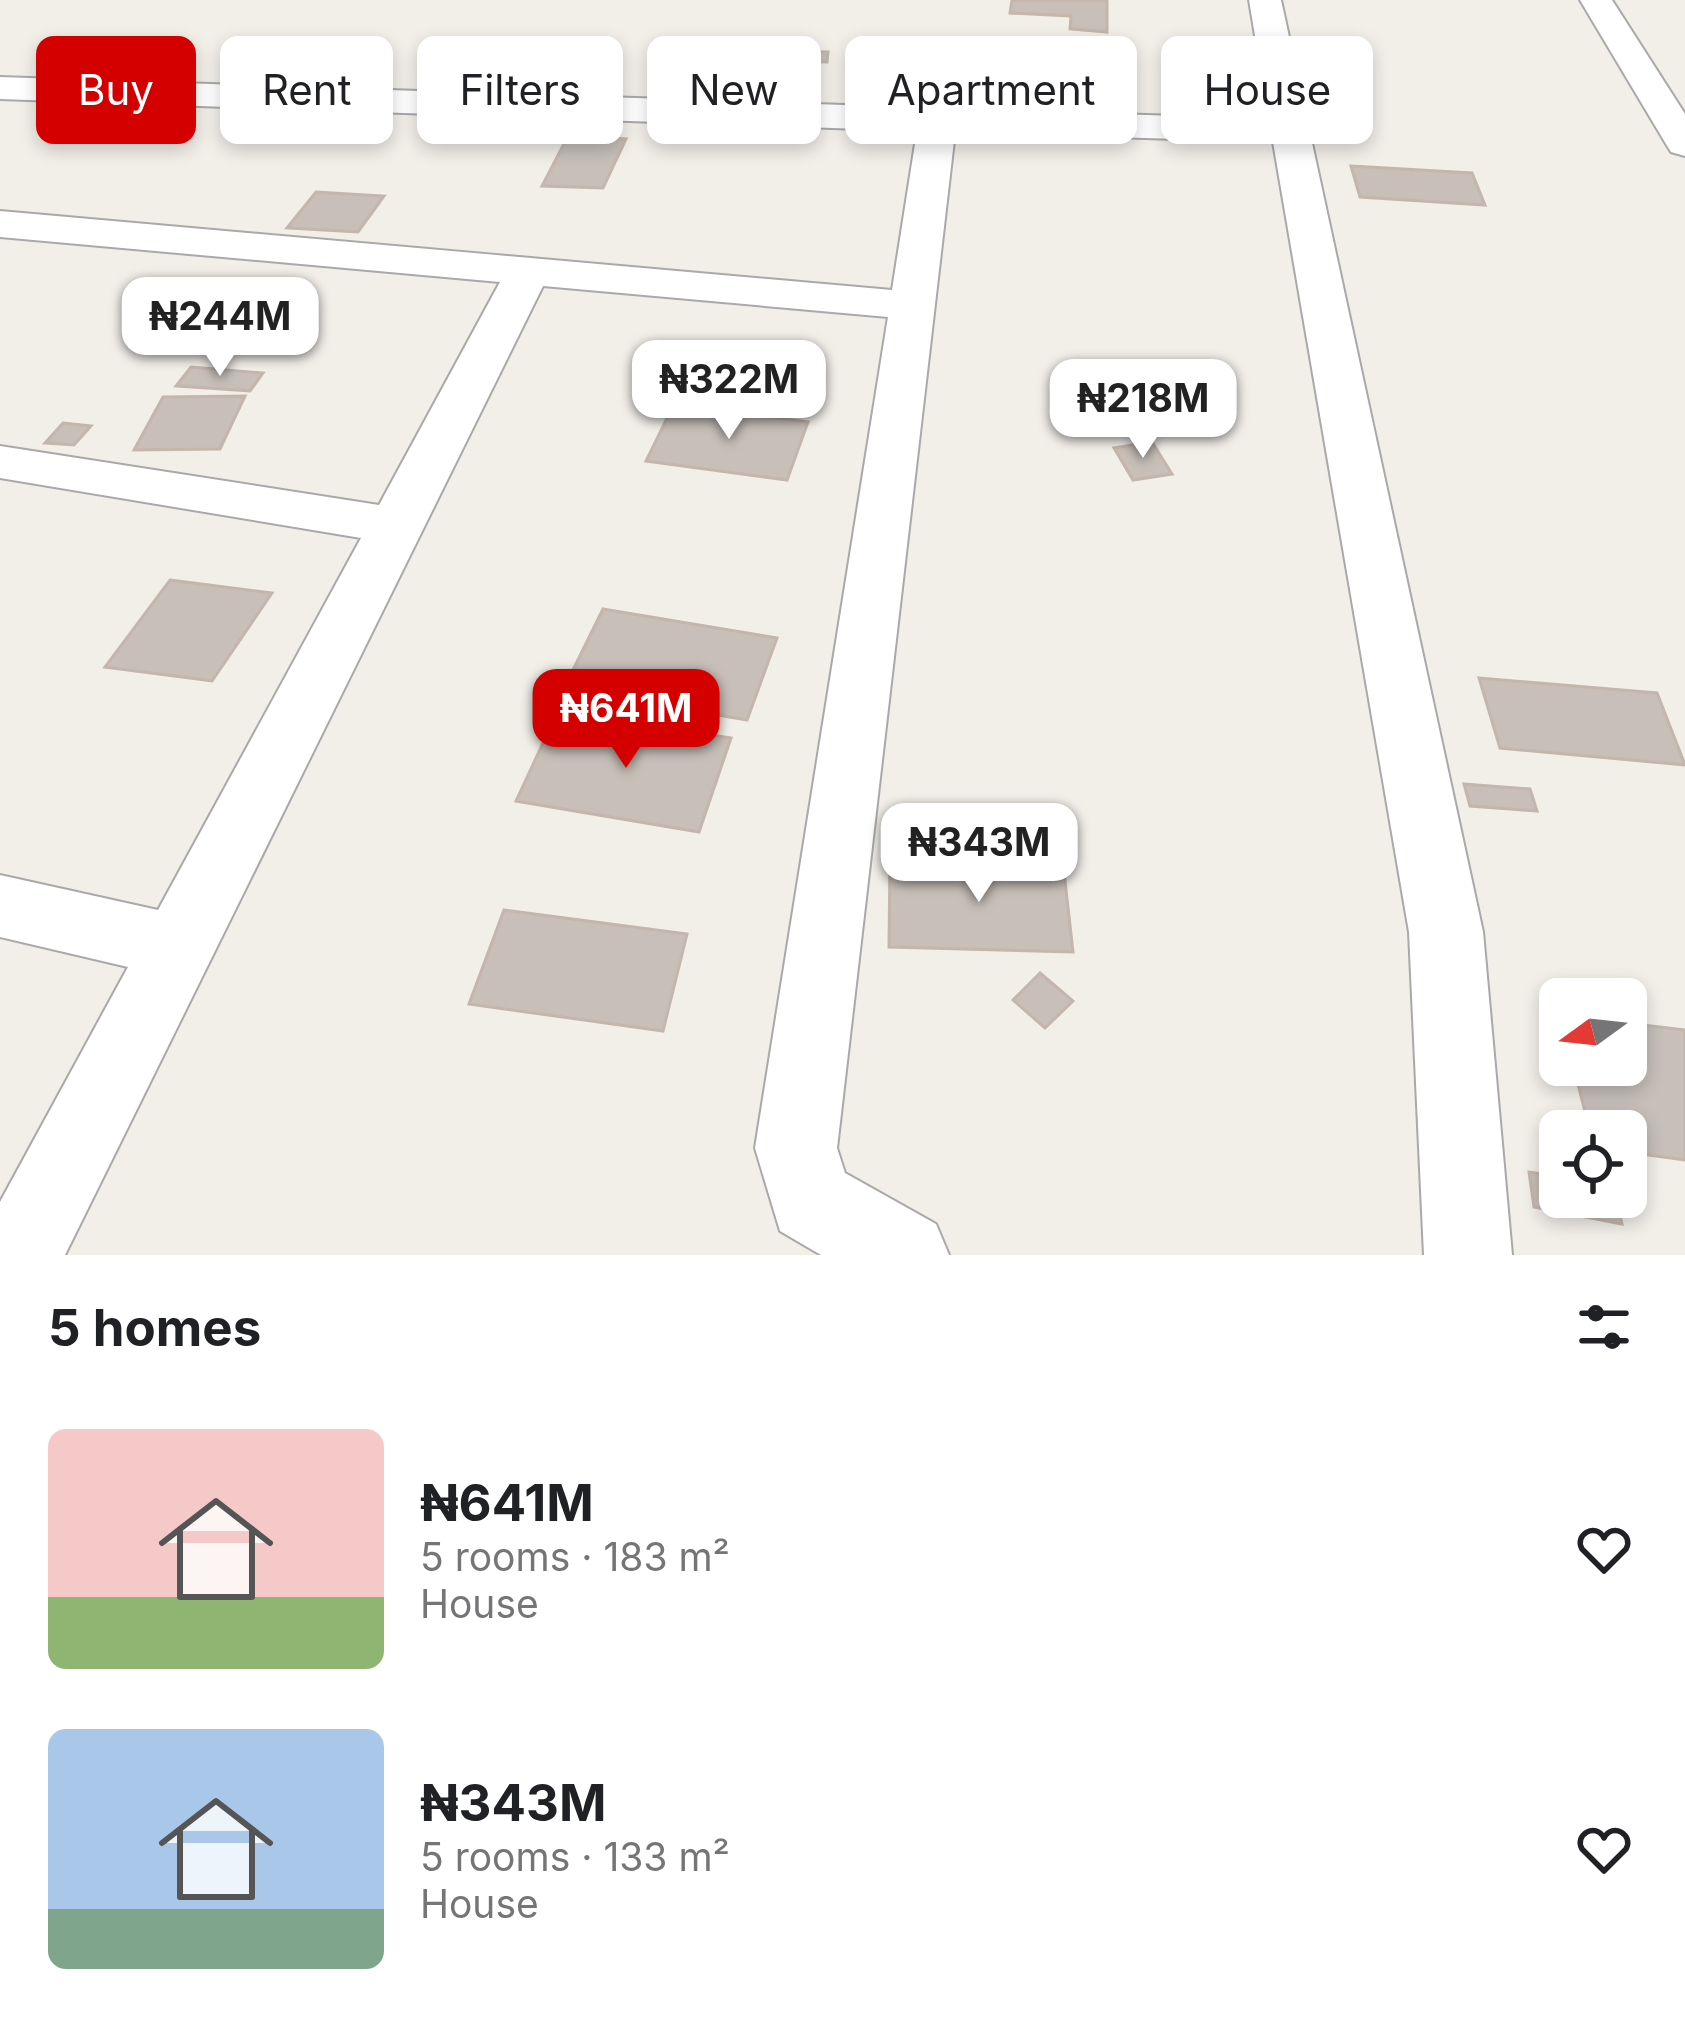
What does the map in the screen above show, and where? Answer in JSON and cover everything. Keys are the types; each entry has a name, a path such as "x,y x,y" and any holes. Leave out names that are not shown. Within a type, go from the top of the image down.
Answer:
{"street":[{"path":"1265,0 1272,36"},
{"path":"1596,0 1685,144"},
{"path":"0,88 845,117"},
{"path":"905,1255 809,1202 796,1148 935,144"},
{"path":"1293,144 1447,932 1468,1255"},
{"path":"0,224 912,305"},
{"path":"19,1255 528,271"},
{"path":"0,463 396,526"},
{"path":"0,906 178,947"}],"building":[{"path":"1012,0 1107,0 1107,32 1070,29 1071,16 1010,13"},
{"path":"626,139 603,188 542,186 564,144 623,144"},
{"path":"1351,166 1472,173 1485,205 1360,197"},
{"path":"316,192 384,196 358,232 287,228"},
{"path":"191,367 263,373 250,391 176,386"},
{"path":"245,396 220,449 134,450 163,397"},
{"path":"674,404 808,422 787,480 646,461"},
{"path":"63,423 91,426 74,445 45,443"},
{"path":"1152,442 1172,474 1133,480 1114,448"},
{"path":"170,580 272,593 212,681 105,667"},
{"path":"603,609 777,638 747,720 564,688"},
{"path":"1479,678 1657,693 1685,765 1500,748"},
{"path":"558,711 731,738 699,832 516,801"},
{"path":"1464,784 1530,789 1537,811 1470,806"},
{"path":"890,858 1063,863 1073,952 889,947"},
{"path":"504,910 687,934 663,1031 469,1004"},
{"path":"1040,973 1073,1001 1045,1028 1013,1000"},
{"path":"1647,1025 1685,1030 1685,1160 1647,1155 1647,1110 1585,1110 1578,1086 1647,1086"},
{"path":"1529,1172 1539,1174 1539,1208 1534,1207"}]}
